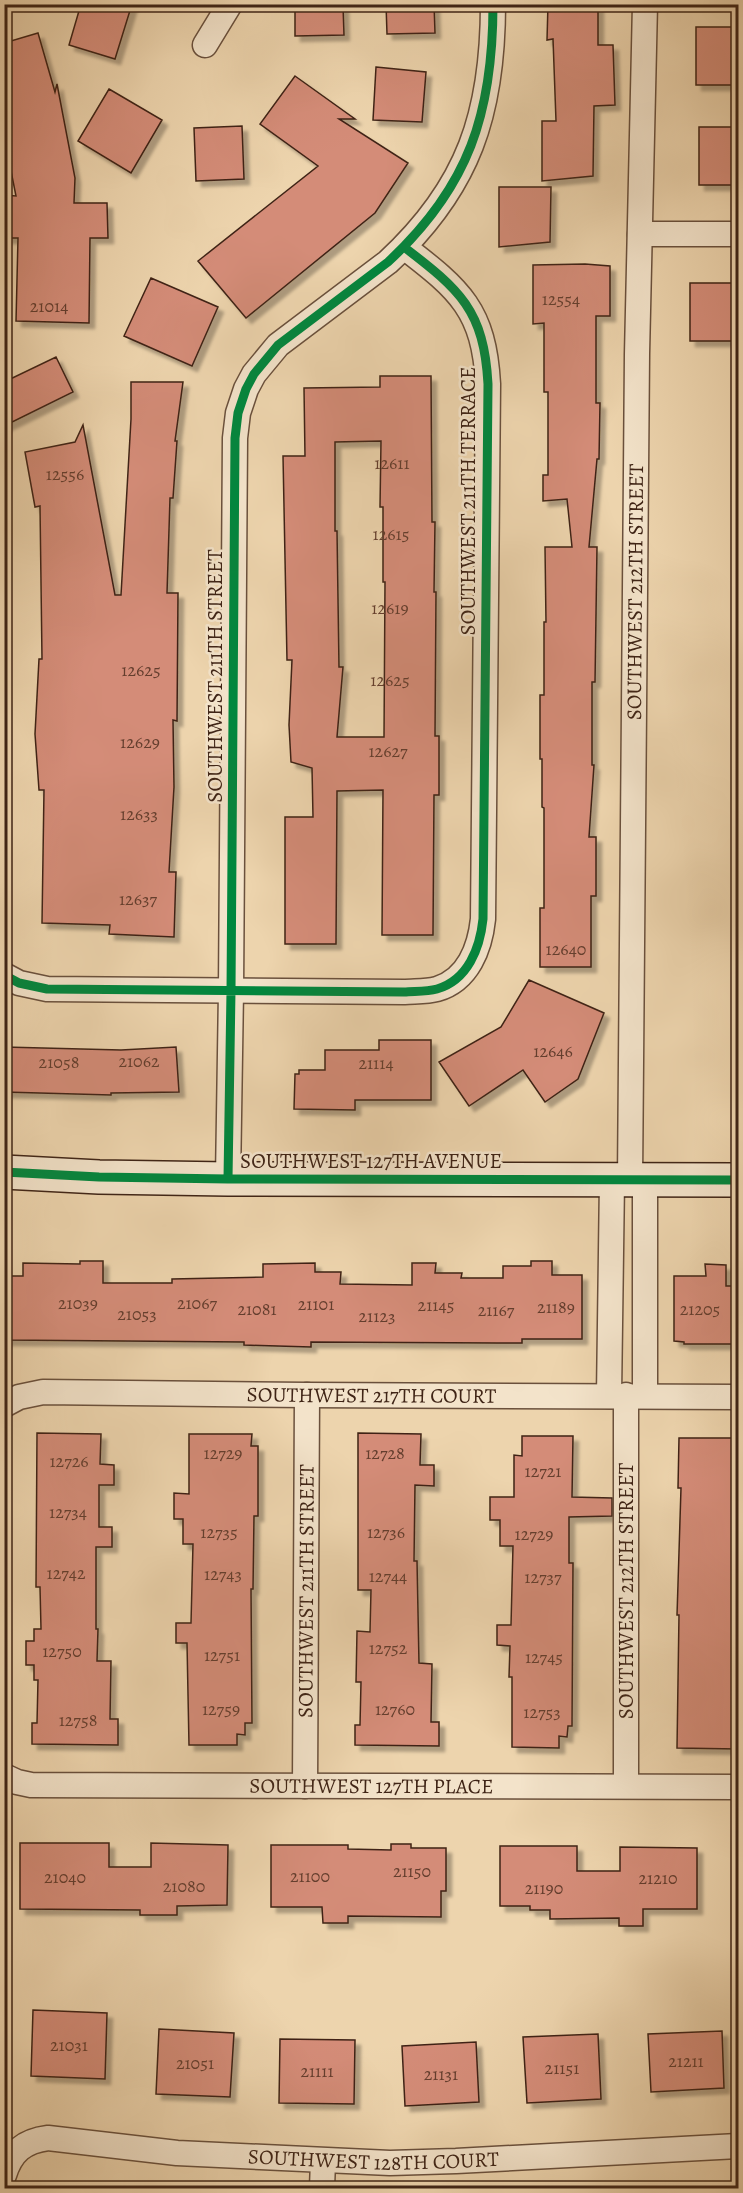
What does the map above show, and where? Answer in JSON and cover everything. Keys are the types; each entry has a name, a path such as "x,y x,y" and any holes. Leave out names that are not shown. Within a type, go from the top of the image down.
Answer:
{"street":[{"path":"205,45 230,4"},
{"path":"404,247 431,215 460,173 478,129 484,107 491,55 493,4"},
{"name":"SOUTHWEST 212TH STREET","path":"626,1786 627,1396 637,354 645,4"},
{"path":"640,234 738,234"},
{"name":"SOUTHWEST 211TH TERRACE","path":"231,992 437,989 460,976 470,963 481,935 488,384 486,353 477,324 464,301 441,275 404,247"},
{"name":"SOUTHWEST 211TH STREET","path":"228,1179 234,450 238,413 254,374 278,345 388,262 404,247"},
{"path":"4,975 19,983 46,989 231,992"},
{"name":"SOUTHWEST 127TH AVENUE","path":"4,1172 99,1178 738,1180"},
{"name":"SOUTHWEST 212TH STREET","path":"627,1396 629,1180"},
{"name":"SOUTHWEST 217TH COURT","path":"6,1404 19,1397 43,1392 738,1397"},
{"name":"SOUTHWEST 211TH STREET","path":"305,1786 307,1395"},
{"name":"SOUTHWEST 127TH PLACE","path":"4,1776 31,1785 738,1787"},
{"name":"SOUTHWEST 128TH COURT","path":"4,2175 14,2152 36,2140 60,2139 177,2153 390,2163 738,2146"},
{"path":"322,2188 323,2161"}],"building":[{"path":"81,4 132,4 115,59 69,45"},
{"path":"386,4 434,4 435,33 387,34"},
{"path":"548,4 598,4 598,45 613,45 615,105 594,106 593,176 542,181 542,121 556,121 553,39 547,40"},
{"path":"343,6 344,35 295,36 295,7"},
{"path":"696,27 738,27 738,85 696,85"},
{"path":"38,33 55,92 57,84 75,178 74,203 107,203 108,238 90,238 89,323 16,321 18,238 4,238 4,195 16,196 4,136 4,43"},
{"path":"376,67 426,72 422,122 373,120"},
{"path":"295,76 355,119 339,119 408,163 375,213 246,318 198,261 318,166 260,124"},
{"path":"109,89 162,120 131,173 78,141"},
{"path":"242,126 244,179 196,181 194,128"},
{"path":"699,127 738,127 738,185 699,185"},
{"path":"499,187 551,187 550,242 499,247"},
{"path":"533,265 610,266 610,316 596,316 596,403 600,403 599,459 597,459 589,547 597,547 595,682 592,682 592,765 594,765 589,837 596,837 596,896 591,896 591,967 540,967 540,908 544,908 544,808 542,807 542,759 540,759 540,695 544,695 545,547 572,547 567,499 543,501 543,475 548,475 548,392 544,392 544,323 533,324"},
{"path":"151,278 218,307 192,366 124,336"},
{"path":"690,283 738,283 738,341 690,341"},
{"path":"56,357 73,392 4,426 4,382"},
{"path":"380,376 431,376 432,522 435,522 434,592 436,592 435,736 439,736 439,795 434,795 433,935 382,935 383,790 337,791 336,944 285,944 285,817 313,817 312,768 291,762 289,725 292,660 287,660 283,456 305,456 304,388 380,387","holes":["381,441 380,507 383,507 383,582 385,582 384,737 337,737 343,667 339,667 335,442"]},
{"path":"131,382 183,382 175,441 177,441 173,498 170,498 167,593 178,593 177,721 173,720 174,787 169,872 176,872 174,937 109,934 110,925 42,923 44,790 39,790 35,734 39,659 42,659 40,506 35,507 25,452 75,442 83,425 115,595 121,595"},
{"path":"529,980 604,1013 578,1079 545,1102 523,1070 469,1106 439,1062 501,1027"},
{"path":"379,1040 431,1040 431,1100 355,1100 355,1110 294,1109 295,1074 299,1074 299,1070 325,1070 325,1050 379,1050"},
{"path":"4,1047 121,1050 176,1047 179,1092 111,1093 111,1095 4,1092"},
{"path":"80,1261 103,1261 103,1283 172,1283 172,1279 263,1277 263,1264 315,1263 315,1272 341,1272 340,1284 412,1285 412,1263 436,1263 435,1273 462,1273 461,1278 503,1278 503,1266 531,1266 531,1261 552,1261 552,1275 582,1275 582,1339 522,1339 522,1343 311,1342 311,1347 244,1345 244,1342 4,1340 4,1276 23,1276 23,1263 80,1264"},
{"path":"705,1264 726,1265 726,1286 738,1286 738,1344 684,1344 684,1342 674,1341 674,1276 706,1276"},
{"path":"37,1433 101,1434 100,1464 114,1465 114,1485 99,1485 99,1527 112,1527 112,1547 96,1547 96,1629 98,1629 97,1661 111,1661 110,1719 118,1719 118,1745 32,1744 32,1723 37,1723 38,1680 34,1680 34,1665 26,1665 26,1641 34,1641 34,1629 41,1629 40,1587 36,1587"},
{"path":"358,1433 421,1434 420,1465 434,1465 434,1486 415,1485 414,1561 417,1561 419,1663 432,1664 431,1722 439,1722 439,1746 355,1745 355,1725 360,1725 361,1682 356,1682 357,1631 370,1632 371,1590 358,1590"},
{"path":"189,1434 252,1434 251,1446 258,1446 258,1516 254,1516 253,1589 251,1589 252,1723 245,1723 245,1735 237,1734 237,1745 189,1745 187,1643 176,1643 176,1623 191,1623 193,1544 183,1544 183,1519 174,1519 174,1493 189,1494"},
{"path":"522,1436 573,1436 572,1497 612,1498 612,1516 569,1517 569,1563 573,1563 572,1726 568,1726 567,1737 559,1736 559,1748 512,1747 510,1646 497,1645 497,1625 511,1625 513,1546 500,1546 500,1520 490,1520 490,1497 514,1497 514,1455 522,1456"},
{"path":"679,1438 738,1438 738,1489 734,1489 734,1565 735,1631 738,1631 738,1749 677,1748 679,1615 677,1615 681,1488 678,1488"},
{"path":"20,1843 109,1843 109,1867 151,1867 151,1843 228,1845 227,1905 177,1906 177,1915 140,1915 140,1910 20,1909"},
{"path":"391,1844 411,1844 411,1848 446,1848 446,1891 441,1891 441,1917 348,1916 348,1923 323,1923 322,1907 271,1907 271,1845 348,1845 348,1849 391,1850"},
{"path":"500,1846 577,1846 577,1871 620,1871 620,1847 697,1848 697,1909 643,1909 643,1926 619,1926 619,1918 550,1919 550,1910 530,1910 530,1906 500,1906"},
{"path":"33,2010 107,2013 105,2079 31,2076"},
{"path":"159,2029 234,2033 230,2097 156,2094"},
{"path":"722,2031 724,2088 651,2092 648,2034"},
{"path":"598,2034 601,2099 527,2103 523,2037"},
{"path":"280,2039 355,2040 354,2104 279,2103"},
{"path":"476,2042 479,2102 405,2106 402,2046"}],"cycle path":[{"path":"228,1179 235,438 238,413 254,374 278,345 388,262 416,234 439,205 457,176 471,146 481,114 488,80 493,4"},
{"path":"4,975 19,983 47,989 404,992 433,990 448,985 464,971 470,962 479,941 483,919 488,384 486,359 481,337 466,304 440,276 404,247"},
{"path":"4,1172 99,1177 228,1179 738,1180"}]}
